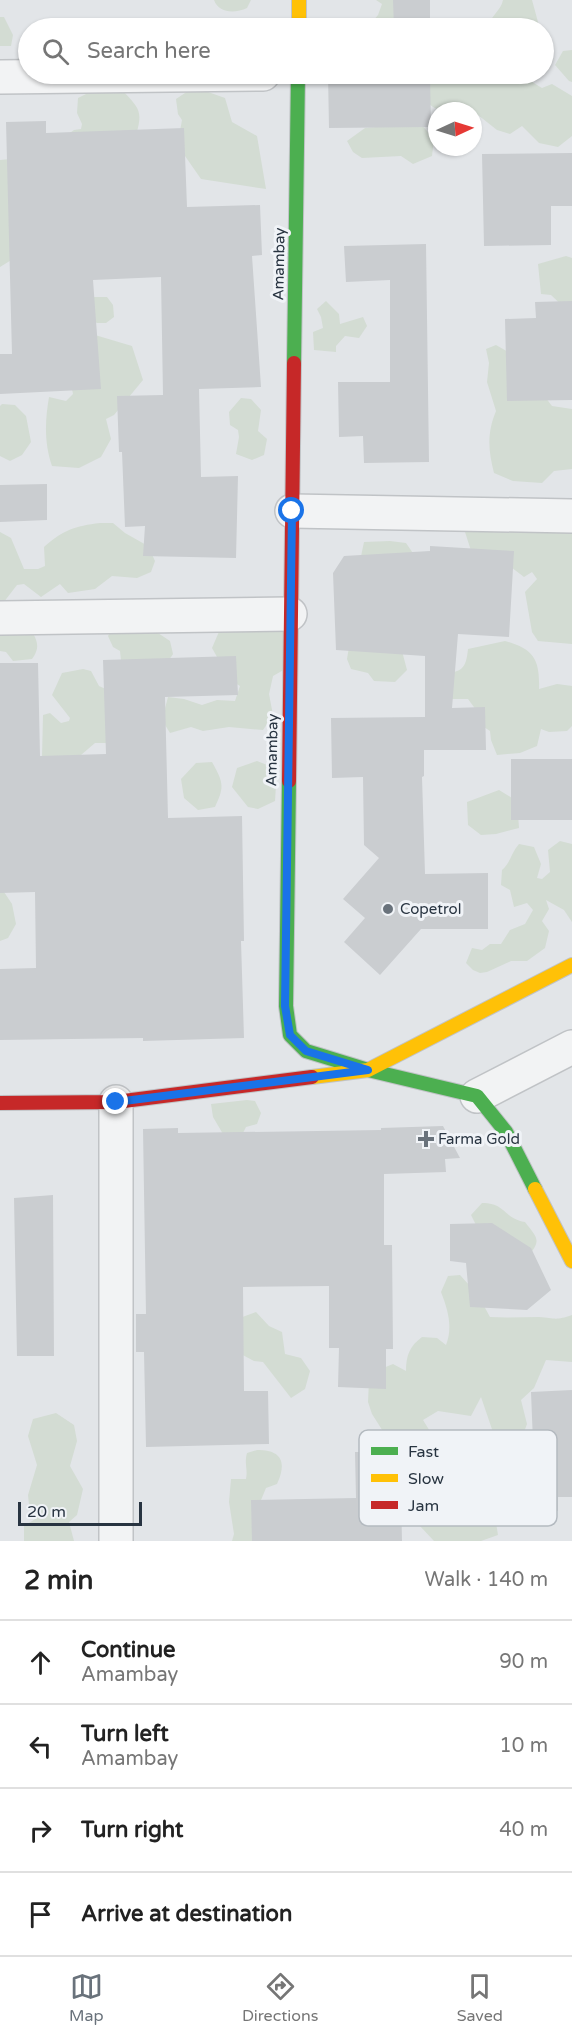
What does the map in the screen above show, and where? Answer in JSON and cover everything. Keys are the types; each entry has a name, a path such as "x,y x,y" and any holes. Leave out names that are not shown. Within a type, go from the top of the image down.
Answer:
{"street":[{"path":"299,0 299,18"},
{"path":"0,77 18,77"},
{"name":"Amambay","path":"298,84 285,1006 290,1035 306,1051 368,1070 477,1096"},
{"path":"292,511 572,516"},
{"path":"0,618 290,614"},
{"path":"0,1103 116,1102 368,1070 572,965"},
{"path":"572,1047 477,1096 506,1132 572,1261"},
{"path":"116,1102 116,1541"}],"shaded area":[{"path":"214,0 251,0 247,8 228,11 216,5"},
{"path":"376,0 404,0 407,18 375,18 382,4"},
{"path":"503,0 532,0 537,18 492,18"},
{"path":"0,17 4,17 13,35 11,46 0,46"},
{"path":"572,50 572,82 555,65 563,51"},
{"path":"417,84 535,84 542,88 552,84 572,96 572,136 558,147 539,143 522,126 510,134 497,130 482,118 482,102 428,103"},
{"path":"194,87 225,98 232,122 257,136 266,189 201,179 185,156 180,131 182,120 178,114 176,99"},
{"path":"98,88 121,89 133,102 139,116 135,139 61,139 74,130 81,129 82,124 77,113 78,98"},
{"path":"420,123 428,132 428,156 432,156 413,164 401,156 362,158 353,152 347,141 365,128"},
{"path":"10,159 13,259 0,267 0,160"},
{"path":"566,256 572,258 572,310 568,311 551,295 541,294 538,264"},
{"path":"94,297 107,297 113,305 114,317 106,323 97,323 85,317"},
{"path":"326,301 339,314 340,324 363,317 367,326 359,338 345,336 336,346 336,352 314,350 313,332 323,328 317,309"},
{"path":"95,335 132,346 143,380 114,415 106,419 111,439 101,457 79,468 52,466 46,432 49,397 66,401 73,394 69,374"},
{"path":"496,345 512,354 552,406 572,409 572,469 554,471 542,483 513,481 494,473 489,442 496,411 487,382 489,363 486,349"},
{"path":"241,398 251,399 261,410 258,431 267,439 264,455 252,460 236,454 238,430 230,425 229,412"},
{"path":"2,404 15,405 26,416 31,442 22,455 10,461 0,456 0,406"},
{"path":"572,522 572,644 538,641 532,632 525,592 537,579 532,572 524,577 503,561 474,560 465,532 479,523"},
{"path":"100,523 113,523 148,546 155,561 151,572 137,578 112,576 95,589 68,593 60,584 41,597 24,584 17,585 0,607 0,532 11,538 24,569 38,569 45,566 44,547 51,541 70,530"},
{"path":"364,542 406,543 419,562 360,561"},
{"path":"257,614 290,636 294,664 273,676 269,694 273,715 263,730 229,727 203,731 191,727 170,733 162,720 168,697 202,705 217,700 235,701 240,686 230,680 212,648 224,620"},
{"path":"119,617 148,620 158,633 170,641 173,654 161,672 122,670 120,651 113,647 108,636"},
{"path":"0,627 30,628 37,644 32,659 13,661 6,652 0,651"},
{"path":"505,641 523,648 533,657 538,670 539,689 557,684 572,686 572,726 567,731 549,732 541,729 537,746 520,753 497,755 490,731 475,721 479,714 468,699 451,699 442,674 462,668 468,649"},
{"path":"349,647 402,651 407,670 395,682 374,681 368,673 351,669 347,659"},
{"path":"83,669 91,671 99,686 110,691 114,743 95,743 74,761 42,757 43,715 50,713 61,723 69,721 70,718 52,695 62,673"},
{"path":"257,761 277,769 275,801 258,809 248,807 232,787 237,768"},
{"path":"212,762 220,779 220,794 215,807 198,810 184,798 181,779 196,763"},
{"path":"499,790 517,801 519,828 481,835 468,825 467,802"},
{"path":"560,841 572,844 572,922 564,910 546,900 549,909 542,921 549,931 545,948 527,961 511,961 487,972 480,973 473,970 466,963 472,948 482,950 490,944 501,944 510,930 525,924 533,910 527,903 514,907 510,890 501,885 502,870 516,847 519,844 534,847 541,864 537,878 542,879 550,872 548,850"},
{"path":"0,888 12,904 16,924 8,938 0,941"},
{"path":"255,1101 261,1113 257,1124 246,1127 242,1135 223,1134 213,1117 211,1104"},
{"path":"482,1203 496,1205 512,1217 525,1222 536,1240 535,1247 527,1258 480,1233 471,1215"},
{"path":"460,1275 478,1295 490,1317 555,1319 572,1315 572,1362 546,1360 534,1388 521,1400 527,1424 525,1430 492,1430 481,1397 471,1416 438,1411 423,1420 429,1430 382,1430 372,1414 368,1402 369,1380 376,1371 393,1364 406,1371 410,1351 422,1337 437,1338 446,1345 449,1318 441,1292 448,1276"},
{"path":"256,1312 269,1326 282,1332 285,1354 301,1358 310,1371 305,1389 291,1398 263,1362 254,1361 239,1353 237,1319"},
{"path":"56,1413 74,1425 77,1441 70,1466 83,1489 77,1515 69,1522 74,1541 24,1541 24,1526 37,1518 29,1505 28,1495 37,1465 28,1436 33,1419"},
{"path":"257,1450 277,1455 282,1469 277,1484 266,1488 259,1505 259,1541 232,1541 234,1534 229,1502 231,1479 246,1479 247,1453"},
{"path":"420,1526 497,1526 498,1535 481,1541 434,1541"}],"building":[{"path":"393,0 430,0 430,18 394,18"},
{"path":"328,84 430,84 428,127 329,128"},
{"path":"46,121 46,133 184,128 187,207 260,205 262,255 252,256 261,387 199,389 201,477 238,476 236,558 143,556 145,526 125,527 117,396 163,395 161,277 93,280 101,389 0,394 0,354 12,354 6,122"},
{"path":"572,153 572,206 551,206 551,245 484,246 482,154"},
{"path":"426,244 429,462 364,463 363,436 339,437 338,382 390,382 390,280 346,282 344,246"},
{"path":"572,301 572,400 507,401 505,319 536,318 535,302"},
{"path":"47,484 47,520 0,522 0,485"},
{"path":"430,546 514,551 509,637 458,634 452,708 485,707 486,750 424,750 424,776 422,777 425,874 488,873 488,929 421,929 380,975 344,942 365,918 343,899 379,858 364,845 363,777 332,778 331,718 425,717 425,656 336,650 333,573 344,556 430,551"},
{"path":"236,656 238,695 165,697 168,818 242,816 244,941 241,941 244,1038 143,1041 143,1038 0,1040 0,969 36,968 35,892 0,893 0,663 38,663 40,756 106,754 103,660"},
{"path":"511,759 572,759 572,820 511,820"},
{"path":"443,1126 460,1158 445,1159 446,1172 384,1174 384,1245 392,1245 393,1349 386,1349 386,1389 338,1387 339,1348 329,1348 329,1286 243,1287 244,1391 268,1391 269,1444 146,1447 144,1352 136,1352 136,1314 146,1314 143,1129 178,1128 178,1133 381,1130 381,1128"},
{"path":"53,1195 54,1356 17,1356 14,1198"},
{"path":"492,1223 531,1248 551,1290 527,1310 470,1307 466,1263 450,1261 450,1224"},
{"path":"572,1390 572,1497 558,1497 558,1511 557,1430 533,1430 531,1392"},
{"path":"355,1452 359,1452 359,1526 402,1526 402,1541 252,1541 251,1500 356,1498"}],"traffic: fast":[{"path":"294,363 298,84"},
{"path":"289,781 286,1006 290,1035 306,1051 368,1070 477,1096 506,1132 535,1189"}],"traffic: slow":[{"path":"299,0 299,18"},
{"path":"312,1077 368,1070 572,965"},
{"path":"535,1189 572,1261"}],"traffic: jam":[{"path":"289,781 294,363"},
{"path":"0,1103 116,1102 312,1077"}],"place":[{"name":"Copetrol","path":"388,909"},
{"name":"Farma Gold","path":"426,1139"}],"route":[{"path":"116,1102 368,1070 306,1051 290,1035 285,1006 292,511"}]}
